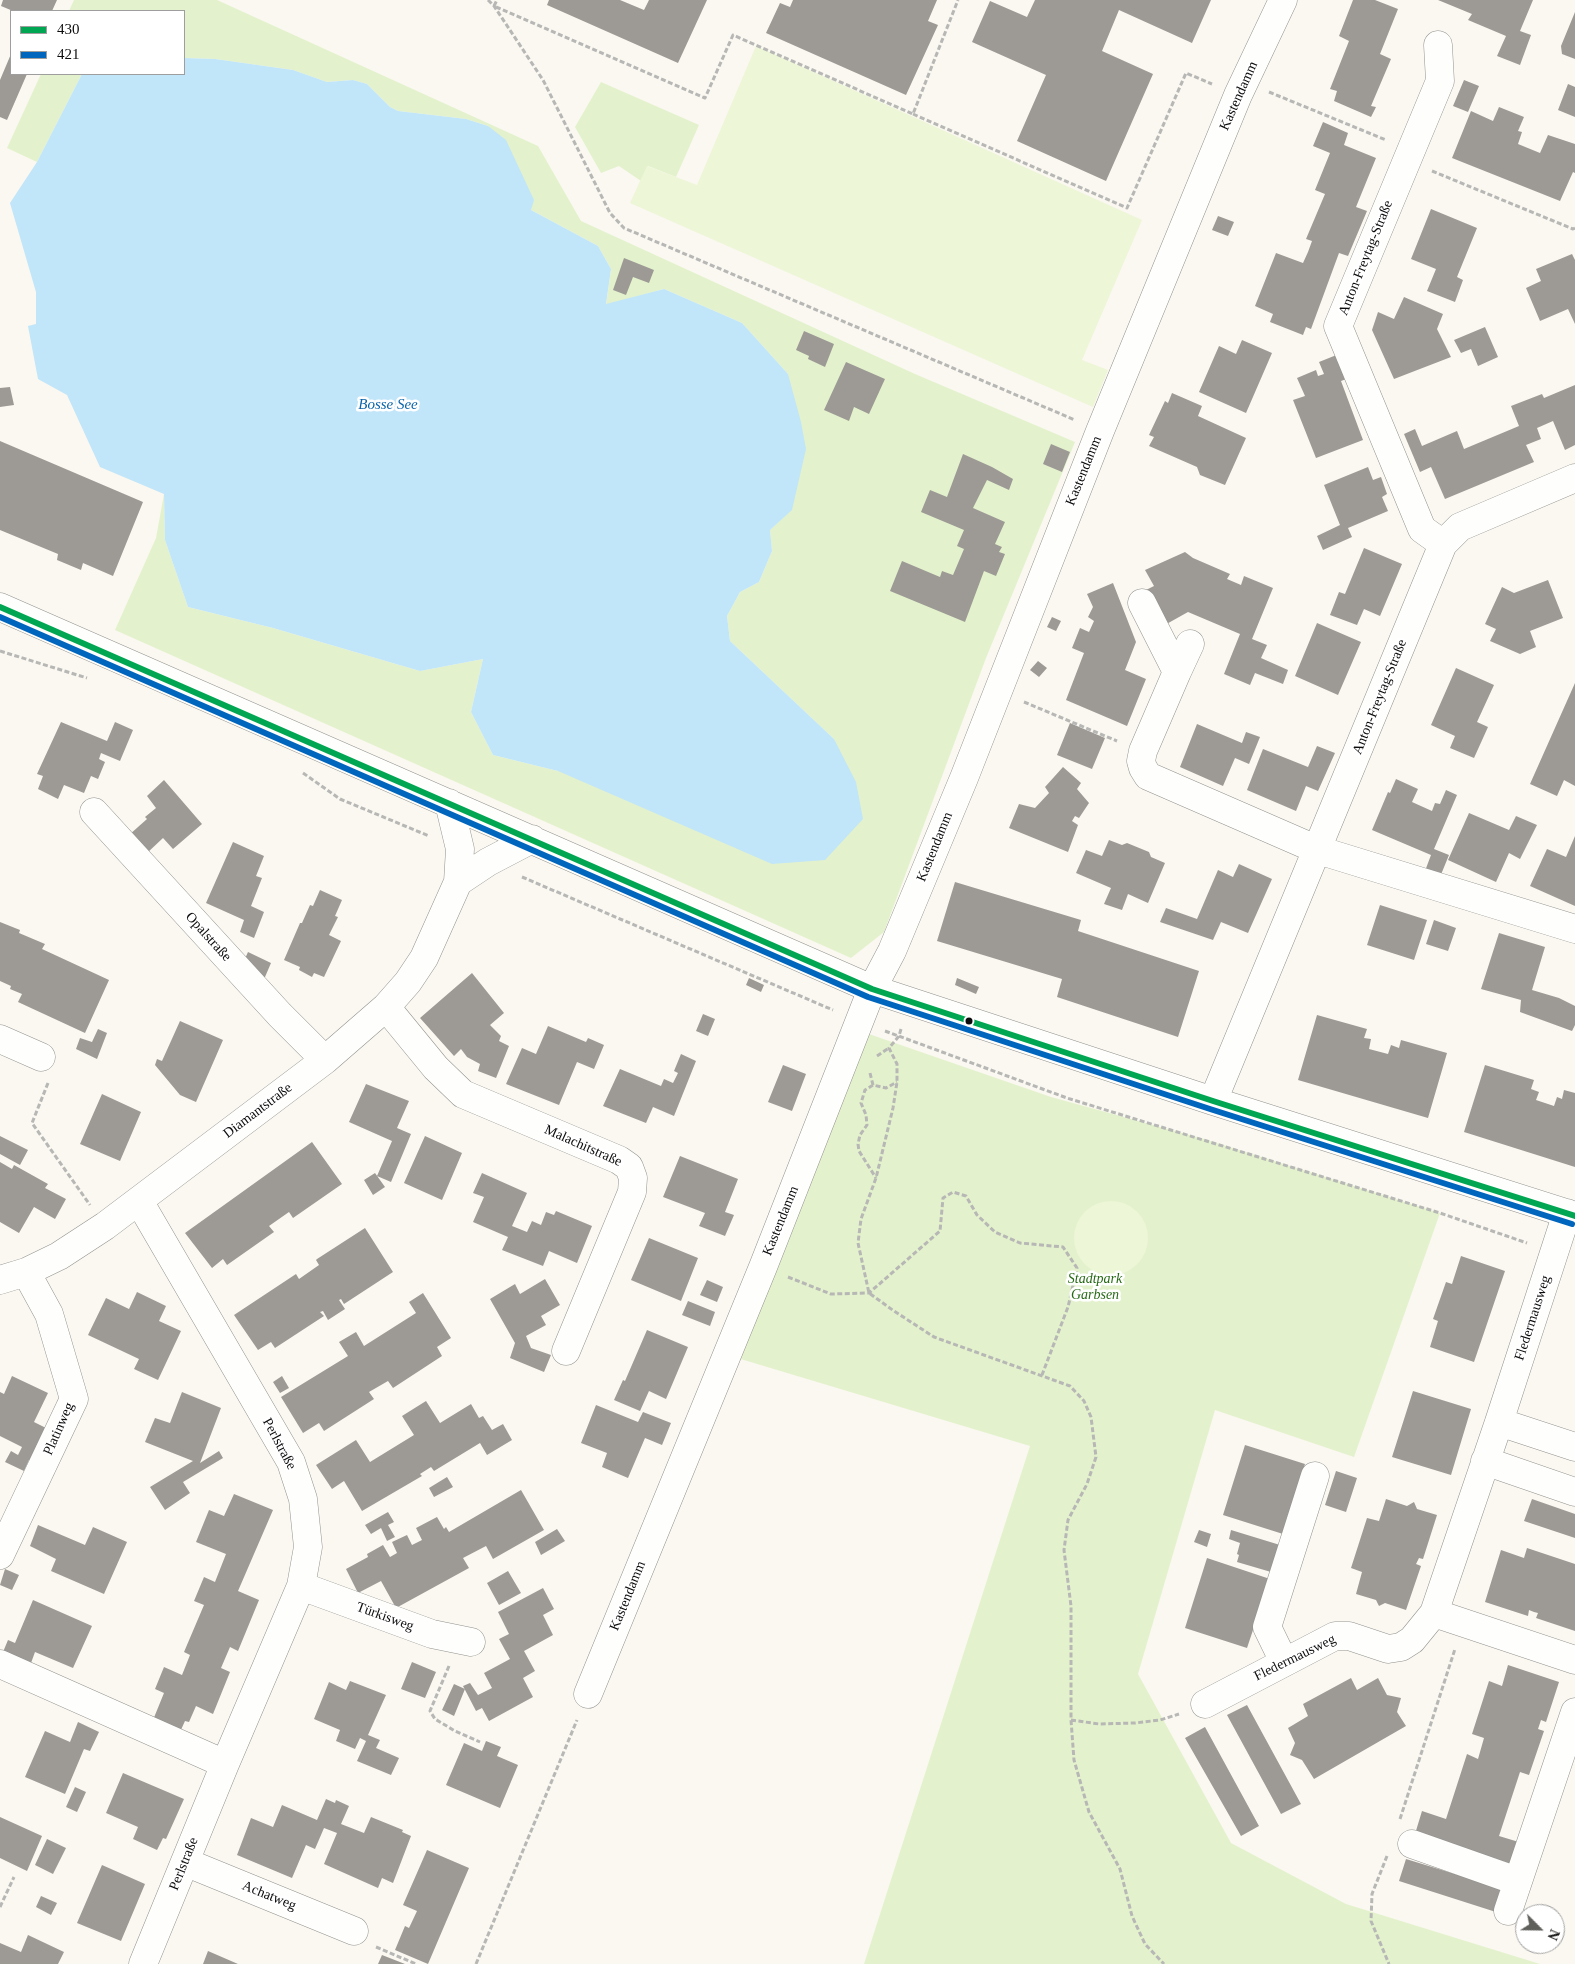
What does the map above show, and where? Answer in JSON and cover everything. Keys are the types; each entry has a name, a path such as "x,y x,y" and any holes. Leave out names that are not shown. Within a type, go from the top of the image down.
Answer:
{"street":[{"name":"Kastendamm","path":"588,1694 763,1267 872,989 892,952 998,691 1100,431 1241,88 1283,0"},
{"name":"Anton-Freytag-Straße","path":"1438,45 1440,81 1338,326 1422,529 1443,544"},
{"name":"Anton-Freytag-Straße","path":"1213,1101 1443,544 1460,527 1575,478"},
{"path":"1142,603 1176,672"},
{"path":"0,607 872,989 1213,1101 1571,1214"},
{"path":"1190,644 1176,672 1143,751 1141,762 1148,776 1318,850 1575,929"},
{"name":"Diamantstraße","path":"0,1280 26,1272 59,1256 105,1226 325,1060 386,1007 408,982 424,958 458,882 460,850 449,803"},
{"name":"Opalstraße","path":"94,812 280,1015 325,1060"},
{"path":"458,882 488,862 532,839"},
{"name":"Malachitstraße","path":"386,1007 436,1068 463,1094 618,1160 629,1167 633,1178 632,1192 566,1351"},
{"path":"0,1039 41,1057"},
{"name":"Perlstraße","path":"139,1201 291,1462 303,1499 308,1547 301,1586 142,1964"},
{"name":"Fledermausweg","path":"1205,1704 1335,1636 1349,1636 1388,1649 1401,1647 1412,1640 1434,1614 1555,1253 1571,1214"},
{"name":"Platinweg","path":"0,1555 74,1399 49,1314 26,1272"},
{"path":"1499,1422 1575,1447"},
{"path":"1485,1461 1575,1492"},
{"path":"1284,1662 1267,1627 1315,1476"},
{"name":"Türkisweg","path":"301,1586 432,1634 466,1641"},
{"path":"1434,1614 1575,1660"},
{"path":"0,1664 225,1764"},
{"path":"1508,1911 1575,1712"},
{"path":"1399,1842 1517,1881"},
{"name":"Achatweg","path":"185,1862 354,1931"}],"path":[{"path":"488,0 494,6 543,80 610,213 624,228 1100,431"},
{"path":"494,6 497,0"},
{"path":"912,114 958,0"},
{"path":"494,6 705,98 733,35 1127,208 1186,73 1241,88 1388,140 1425,168 1573,229 1575,228"},
{"path":"998,691 1143,751"},
{"path":"860,1021 1068,1098 1440,1213 1555,1253"},
{"path":"873,1060 880,1052 889,1048 899,1036"},
{"path":"869,1293 858,1243 861,1219 876,1178 893,1108 897,1082 897,1064 889,1048"},
{"path":"41,1057 50,1076 32,1123 51,1153 105,1226"},
{"path":"871,1066 870,1073 873,1085"},
{"path":"876,1178 859,1150 860,1135 867,1125 866,1115 861,1103 865,1090 873,1085 886,1088 897,1082"},
{"path":"869,1293 940,1231 943,1198 953,1192 966,1196 977,1215 995,1232 1020,1243 1063,1247 1077,1268 1068,1307 1042,1375"},
{"path":"763,1267 831,1294 869,1293 894,1312 934,1337 1070,1386 1084,1401 1091,1417 1096,1456 1087,1484 1068,1520 1064,1550 1071,1606 1071,1720 1074,1760 1089,1812 1120,1869 1132,1916 1145,1944 1164,1964"},
{"path":"1389,1964 1372,1921 1372,1894 1399,1842 1463,1623"},
{"path":"466,1641 430,1710 435,1719 455,1731 480,1742"},
{"path":"476,1964 588,1694"},
{"path":"1071,1720 1099,1724 1152,1721 1205,1704"},
{"path":"0,1907 14,1877"},
{"path":"354,1931 367,1944 416,1964"}],"green space":[{"path":"74,0 217,0 538,146 581,221 915,374 1075,442 986,658 884,932 851,958 115,630 156,538 164,494 165,540 188,607 273,628 420,671 483,659 471,712 493,755 558,771 834,739 730,641 727,616 740,592 759,582 772,551 770,530 792,509 788,374 742,323 664,289 606,305 611,269 598,246 531,210 488,126 466,119 398,111 390,107 367,84 353,80 327,82 293,70 215,59 185,58 185,10 69,10"},
{"path":"756,46 1142,220 1082,360 1108,370 1093,407 630,203 647,166 697,185"},
{"path":"41,75 81,75 37,162 7,148"},
{"path":"601,82 699,125 676,177 648,166 641,181 619,166 601,173 575,127"},
{"name":"Stadtpark Garbsen","path":"866,1033 1051,1097 1204,1139 1440,1213 1354,1457 1215,1410 1138,1674 1231,1843 1346,1904 1540,1964 864,1964 1030,1446 734,1357"},
{"path":"1111,1201 1132,1207 1142,1217 1148,1238 1142,1259 1132,1269 1111,1275 1090,1269 1080,1259 1074,1238 1080,1217 1090,1207"}],"water":[{"name":"Bosse See","path":"185,58 215,59 293,70 327,82 353,80 367,84 390,107 398,111 466,119 488,126 506,140 534,200 531,210 598,246 611,269 606,304 664,289 742,323 788,374 806,449 792,510 770,530 772,551 759,582 740,592 727,616 730,641 834,739 856,782 863,819 825,860 772,864 558,771 493,755 471,712 483,659 420,671 273,628 188,607 165,540 164,494 100,467 67,395 38,379 28,326 36,324 36,292 10,203 37,162 81,75 185,75"}],"building":[{"path":"3,0 57,0 52,10 11,10 1,6"},
{"path":"549,0 620,0 644,10 649,0 707,0 678,63 547,5"},
{"path":"793,0 937,0 928,21 938,25 906,95 766,33 780,3 790,7"},
{"path":"1035,0 1211,0 1192,43 1119,10 1102,51 1153,74 1106,181 1017,141 1046,75 972,42 990,1 1027,17"},
{"path":"1353,0 1375,0 1398,9 1380,54 1391,59 1371,106 1376,107 1371,117 1334,101 1337,91 1330,89 1349,41 1339,36"},
{"path":"1438,0 1533,0 1520,31 1531,35 1520,65 1497,56 1506,36 1468,20 1472,14"},
{"path":"1575,12 1575,59 1562,54 1561,46"},
{"path":"10,56 10,75 27,75 7,120 0,117 0,80"},
{"path":"1464,80 1479,86 1468,112 1453,106"},
{"path":"1568,84 1575,87 1575,117 1558,110"},
{"path":"1499,107 1524,117 1518,131 1522,132 1518,144 1540,153 1548,135 1575,144 1575,173 1573,172 1560,201 1452,158 1471,111 1493,121"},
{"path":"1323,122 1348,133 1344,145 1376,158 1356,207 1367,211 1348,256 1339,253 1311,329 1306,327 1303,335 1270,322 1273,314 1255,306 1276,253 1303,263 1308,252 1312,241 1306,239 1325,194 1315,190 1330,153 1313,146"},
{"path":"1431,209 1477,228 1457,277 1463,280 1455,302 1427,291 1436,269 1411,259"},
{"path":"1218,216 1234,222 1228,236 1212,230"},
{"path":"1572,254 1575,260 1575,324 1568,309 1540,321 1526,288 1541,281 1536,269"},
{"path":"624,258 654,270 649,283 633,277 626,295 613,290"},
{"path":"1404,297 1443,314 1437,329 1451,357 1394,379 1372,330 1378,312 1394,319"},
{"path":"1485,327 1498,357 1478,366 1471,349 1461,353 1454,340"},
{"path":"804,331 834,344 825,367 808,359 809,356 796,350"},
{"path":"1242,340 1272,353 1246,413 1199,392 1219,346 1236,354"},
{"path":"1339,354 1349,378 1341,381 1363,440 1316,458 1293,400 1305,396 1297,378 1316,370 1318,376 1324,374 1319,362"},
{"path":"846,362 885,379 869,414 854,407 849,421 824,410"},
{"path":"1575,385 1575,445 1565,450 1553,421 1537,428 1541,439 1526,445 1534,462 1445,499 1431,467 1420,472 1404,434 1415,429 1422,446 1457,431 1464,449 1519,426 1511,406 1542,394 1544,398"},
{"path":"10,387 14,405 0,407 0,388"},
{"path":"1172,393 1202,406 1198,416 1246,438 1225,485 1200,475 1197,467 1149,446 1154,437 1149,435 1165,401 1168,403"},
{"path":"0,441 143,502 113,576 83,563 81,570 57,560 58,554 0,530"},
{"path":"1051,444 1070,452 1062,472 1043,464"},
{"path":"963,454 1013,479 1009,490 987,480 973,508 1005,522 995,544 1002,547 999,552 1005,554 996,576 984,571 965,622 890,591 902,561 940,577 942,571 953,575 964,549 957,546 964,530 921,512 930,490 947,497"},
{"path":"1368,467 1373,480 1381,477 1387,494 1382,497 1388,511 1348,528 1352,537 1323,550 1317,536 1340,525 1324,485"},
{"path":"1364,548 1402,564 1380,616 1364,609 1357,625 1330,615 1339,592 1345,594"},
{"path":"1185,552 1193,558 1230,574 1227,579 1241,585 1244,576 1273,588 1252,639 1267,645 1261,658 1288,670 1283,684 1255,673 1250,685 1224,674 1240,634 1188,612 1163,626 1146,590 1154,586 1145,570"},
{"path":"1548,580 1563,618 1530,631 1536,647 1520,654 1490,641 1496,629 1485,624 1502,587 1514,593"},
{"path":"1113,583 1136,642 1125,670 1146,679 1127,726 1066,700 1084,653 1072,648 1080,628 1089,632 1094,621 1088,617 1093,607 1087,594"},
{"path":"1052,617 1061,621 1056,631 1047,627"},
{"path":"1317,623 1361,642 1338,695 1295,676"},
{"path":"1038,661 1047,668 1039,677 1030,670"},
{"path":"1456,668 1494,685 1477,722 1488,727 1474,758 1450,748 1455,736 1431,725"},
{"path":"1575,683 1575,786 1564,780 1557,796 1530,784"},
{"path":"61,722 107,741 115,722 133,730 120,761 101,753 99,759 105,762 98,779 91,776 84,793 64,785 58,799 38,789 43,776 37,774"},
{"path":"1070,723 1105,738 1092,769 1057,755"},
{"path":"1197,724 1242,743 1246,732 1260,737 1249,764 1235,758 1223,786 1180,767"},
{"path":"1317,746 1335,753 1318,791 1306,786 1296,811 1247,790 1263,749 1308,767"},
{"path":"1063,767 1081,783 1077,789 1089,803 1079,818 1075,816 1072,821 1078,825 1068,852 1009,828 1019,804 1035,808 1049,793 1045,787"},
{"path":"1396,779 1418,789 1412,802 1432,811 1435,803 1440,804 1446,790 1457,795 1434,849 1449,855 1440,877 1425,871 1431,855 1372,830 1388,792 1390,793"},
{"path":"164,780 202,824 173,849 163,838 146,854 129,835 156,808 147,796"},
{"path":"1469,813 1509,830 1516,816 1537,825 1520,859 1509,853 1496,882 1448,860"},
{"path":"1575,836 1575,906 1530,886 1547,849 1566,857"},
{"path":"1109,840 1122,845 1127,843 1149,852 1151,857 1165,863 1148,903 1128,894 1122,910 1104,904 1111,888 1076,873 1086,850 1102,856"},
{"path":"233,842 264,856 256,876 262,878 251,906 264,912 254,938 240,932 244,920 206,903"},
{"path":"1239,864 1272,879 1248,933 1221,922 1213,940 1160,922 1166,908 1197,919 1218,870 1233,877"},
{"path":"955,882 1081,920 1078,931 1199,971 1178,1037 1057,997 1062,979 937,941"},
{"path":"320,890 342,900 335,916 338,917 329,935 341,941 324,977 314,973 312,977 299,970 300,967 284,960 300,923 302,923 310,905 313,906"},
{"path":"1380,905 1427,920 1414,960 1367,945"},
{"path":"1434,920 1456,928 1448,951 1426,944"},
{"path":"0,922 20,930 19,933 45,944 42,949 109,980 85,1033 18,1002 22,994 10,989 11,986 0,981"},
{"path":"1499,933 1545,947 1532,990 1559,998 1575,1006 1575,1025 1572,1031 1520,1012 1521,1000 1481,989"},
{"path":"248,952 271,963 262,984 243,963"},
{"path":"472,973 504,1013 490,1025 501,1036 499,1041 509,1046 496,1078 478,1071 480,1064 467,1057 461,1049 454,1056 420,1018"},
{"path":"749,978 764,985 761,992 746,985"},
{"path":"957,978 979,987 976,994 955,985"},
{"path":"703,1014 715,1019 708,1036 696,1031"},
{"path":"1317,1015 1367,1029 1364,1038 1371,1039 1369,1049 1388,1054 1391,1045 1399,1048 1401,1040 1447,1053 1428,1118 1298,1080"},
{"path":"180,1021 223,1040 196,1102 180,1095 155,1065 157,1059 162,1061"},
{"path":"548,1026 586,1042 588,1038 604,1045 594,1069 577,1062 559,1105 506,1084 522,1048 536,1054"},
{"path":"98,1029 107,1033 97,1059 76,1049 80,1038 92,1042"},
{"path":"681,1054 696,1061 674,1116 653,1107 646,1123 603,1106 620,1069 661,1086 664,1079 673,1083 678,1073 674,1071"},
{"path":"783,1065 806,1074 792,1111 768,1102"},
{"path":"1485,1065 1534,1080 1531,1089 1539,1092 1536,1100 1554,1106 1557,1097 1562,1099 1564,1090 1575,1093 1575,1167 1464,1132"},
{"path":"366,1084 409,1101 397,1128 411,1134 391,1182 377,1176 392,1141 349,1122"},
{"path":"102,1094 141,1112 120,1161 80,1144"},
{"path":"0,1136 28,1150 20,1165 0,1154"},
{"path":"425,1136 462,1153 442,1200 404,1183"},
{"path":"312,1142 342,1184 293,1218 289,1212 269,1226 274,1232 227,1265 223,1259 212,1268 185,1233"},
{"path":"680,1156 738,1179 725,1212 734,1215 725,1236 699,1226 705,1213 663,1197"},
{"path":"0,1162 12,1169 14,1165 48,1184 45,1188 66,1199 55,1219 34,1207 19,1233 0,1222"},
{"path":"375,1173 385,1187 373,1195 364,1180"},
{"path":"482,1173 527,1193 512,1226 527,1232 532,1221 541,1225 546,1212 554,1215 556,1211 592,1226 577,1263 549,1251 543,1266 502,1250 508,1237 473,1222 484,1197 473,1193"},
{"path":"365,1228 393,1272 344,1304 341,1299 339,1300 345,1309 328,1320 323,1311 320,1312 324,1316 275,1348 271,1342 258,1350 234,1315 296,1274 299,1279 319,1265 317,1259"},
{"path":"649,1238 698,1258 681,1301 631,1280"},
{"path":"1461,1256 1505,1271 1474,1362 1430,1347 1438,1321 1433,1319 1446,1282 1452,1284"},
{"path":"545,1279 560,1305 541,1316 546,1325 526,1336 531,1348 551,1355 544,1372 510,1358 515,1343 490,1299 515,1284 520,1294"},
{"path":"707,1280 723,1287 717,1302 700,1295"},
{"path":"137,1292 166,1306 159,1321 181,1331 158,1380 134,1369 139,1359 88,1335 106,1298 129,1309"},
{"path":"423,1293 451,1338 437,1347 442,1356 393,1388 388,1381 369,1392 374,1399 324,1431 319,1423 303,1433 281,1397 348,1356 339,1342 356,1332 364,1346 416,1313 409,1302"},
{"path":"688,1301 715,1312 710,1326 682,1315"},
{"path":"647,1330 688,1347 666,1399 649,1391 640,1411 614,1400 623,1380 625,1381"},
{"path":"12,1376 48,1393 34,1422 48,1429 32,1462 29,1460 24,1471 5,1462 11,1451 18,1455 22,1447 0,1436 0,1392 4,1394"},
{"path":"282,1376 289,1388 280,1393 273,1382"},
{"path":"1413,1391 1471,1409 1451,1475 1392,1457"},
{"path":"182,1392 221,1408 200,1463 219,1451 223,1458 183,1482 190,1493 165,1510 150,1487 193,1461 145,1442 155,1418 170,1423"},
{"path":"426,1401 440,1423 471,1404 479,1418 483,1416 492,1430 503,1424 512,1440 487,1455 480,1443 434,1471 431,1467 420,1474 422,1476 362,1511 344,1481 332,1489 316,1465 356,1440 370,1462 414,1435 402,1416"},
{"path":"596,1405 638,1422 643,1412 671,1423 662,1445 645,1438 628,1478 602,1467 607,1453 581,1443"},
{"path":"1245,1445 1305,1464 1283,1534 1223,1515"},
{"path":"1336,1471 1357,1478 1346,1512 1325,1505"},
{"path":"447,1477 453,1487 434,1497 429,1488"},
{"path":"521,1490 544,1530 493,1559 486,1546 463,1558 469,1568 396,1608 381,1581 358,1593 346,1569 368,1557 367,1554 383,1545 390,1557 397,1553 392,1542 407,1535 412,1545 422,1540 416,1528 437,1517 444,1529 446,1527 449,1532"},
{"path":"234,1494 273,1510 238,1591 259,1600 238,1651 230,1647 221,1668 230,1672 213,1714 196,1706 189,1722 185,1721 180,1732 153,1720 164,1693 155,1689 164,1667 182,1675 190,1655 184,1652 204,1605 194,1601 204,1577 215,1582 226,1554 196,1542 209,1510 224,1516"},
{"path":"1386,1499 1407,1506 1414,1502 1417,1509 1437,1515 1423,1559 1419,1558 1416,1564 1421,1566 1406,1610 1385,1603 1379,1606 1376,1600 1356,1594 1362,1572 1351,1568 1367,1518 1379,1521"},
{"path":"1532,1499 1575,1514 1575,1538 1524,1521"},
{"path":"388,1512 394,1522 388,1525 395,1537 387,1541 381,1528 371,1534 365,1525"},
{"path":"38,1525 85,1545 93,1527 127,1542 104,1594 51,1571 56,1559 30,1546"},
{"path":"557,1529 565,1541 541,1555 535,1542"},
{"path":"1199,1530 1211,1534 1207,1547 1194,1542"},
{"path":"1231,1530 1280,1545 1271,1572 1237,1562 1240,1543 1229,1539"},
{"path":"1527,1548 1575,1564 1575,1631 1536,1618 1538,1613 1529,1610 1528,1616 1485,1602 1501,1550 1524,1558"},
{"path":"1207,1558 1270,1579 1247,1648 1185,1628"},
{"path":"5,1569 19,1575 12,1590 0,1585"},
{"path":"508,1571 521,1593 499,1605 487,1583"},
{"path":"543,1588 554,1609 543,1615 553,1635 524,1651 535,1671 523,1678 533,1697 489,1721 482,1708 476,1711 463,1686 470,1683 478,1695 492,1688 484,1673 510,1659 499,1639 509,1634 498,1612"},
{"path":"33,1600 92,1626 73,1668 35,1652 31,1663 3,1652 8,1640 15,1643"},
{"path":"412,1662 436,1672 425,1698 401,1689"},
{"path":"1508,1665 1559,1682 1546,1722 1541,1720 1538,1729 1544,1731 1529,1775 1520,1772 1499,1836 1522,1843 1515,1865 1415,1834 1422,1811 1446,1819 1467,1754 1478,1759 1484,1738 1472,1734 1489,1681 1502,1686"},
{"path":"1351,1678 1357,1690 1378,1678 1387,1695 1401,1698 1397,1712 1406,1726 1314,1779 1302,1760 1290,1755 1295,1743 1288,1728 1308,1716 1303,1704"},
{"path":"350,1681 386,1695 368,1735 380,1740 376,1748 399,1758 391,1775 357,1761 366,1741 360,1738 355,1749 336,1741 340,1730 314,1719 329,1682 346,1690"},
{"path":"454,1684 465,1689 454,1716 442,1710"},
{"path":"1247,1705 1301,1804 1281,1814 1227,1715"},
{"path":"78,1722 99,1732 90,1751 84,1749 65,1794 25,1777 45,1731 70,1742"},
{"path":"1205,1727 1259,1826 1241,1836 1185,1738"},
{"path":"486,1741 501,1747 497,1756 518,1765 500,1808 446,1785 464,1743 482,1751"},
{"path":"123,1773 184,1799 166,1839 163,1838 157,1850 133,1839 138,1827 106,1813"},
{"path":"75,1787 86,1792 77,1812 66,1807"},
{"path":"326,1799 335,1803 336,1800 349,1806 341,1824 364,1833 371,1817 403,1830 402,1832 411,1836 393,1883 382,1878 378,1888 324,1864 337,1833 324,1828 315,1849 306,1845 292,1878 237,1855 251,1818 273,1827 282,1805 317,1820"},
{"path":"0,1817 42,1836 27,1871 0,1858"},
{"path":"47,1839 66,1848 53,1874 35,1865"},
{"path":"427,1850 469,1868 428,1964 395,1950 405,1926 409,1928 417,1911 403,1905"},
{"path":"1406,1859 1507,1890 1499,1913 1399,1881"},
{"path":"102,1865 145,1884 121,1941 77,1923"},
{"path":"41,1896 57,1903 51,1915 36,1907"},
{"path":"28,1935 64,1952 58,1964 0,1964 0,1943 21,1952"},
{"path":"208,1951 238,1964 203,1964"},
{"path":"382,1955 405,1964 378,1964"}],"transit line":[{"name":"430","path":"0,607 872,989 1213,1101 1575,1216"},
{"name":"421","path":"0,617 868,997 1210,1109 1572,1224"}]}
